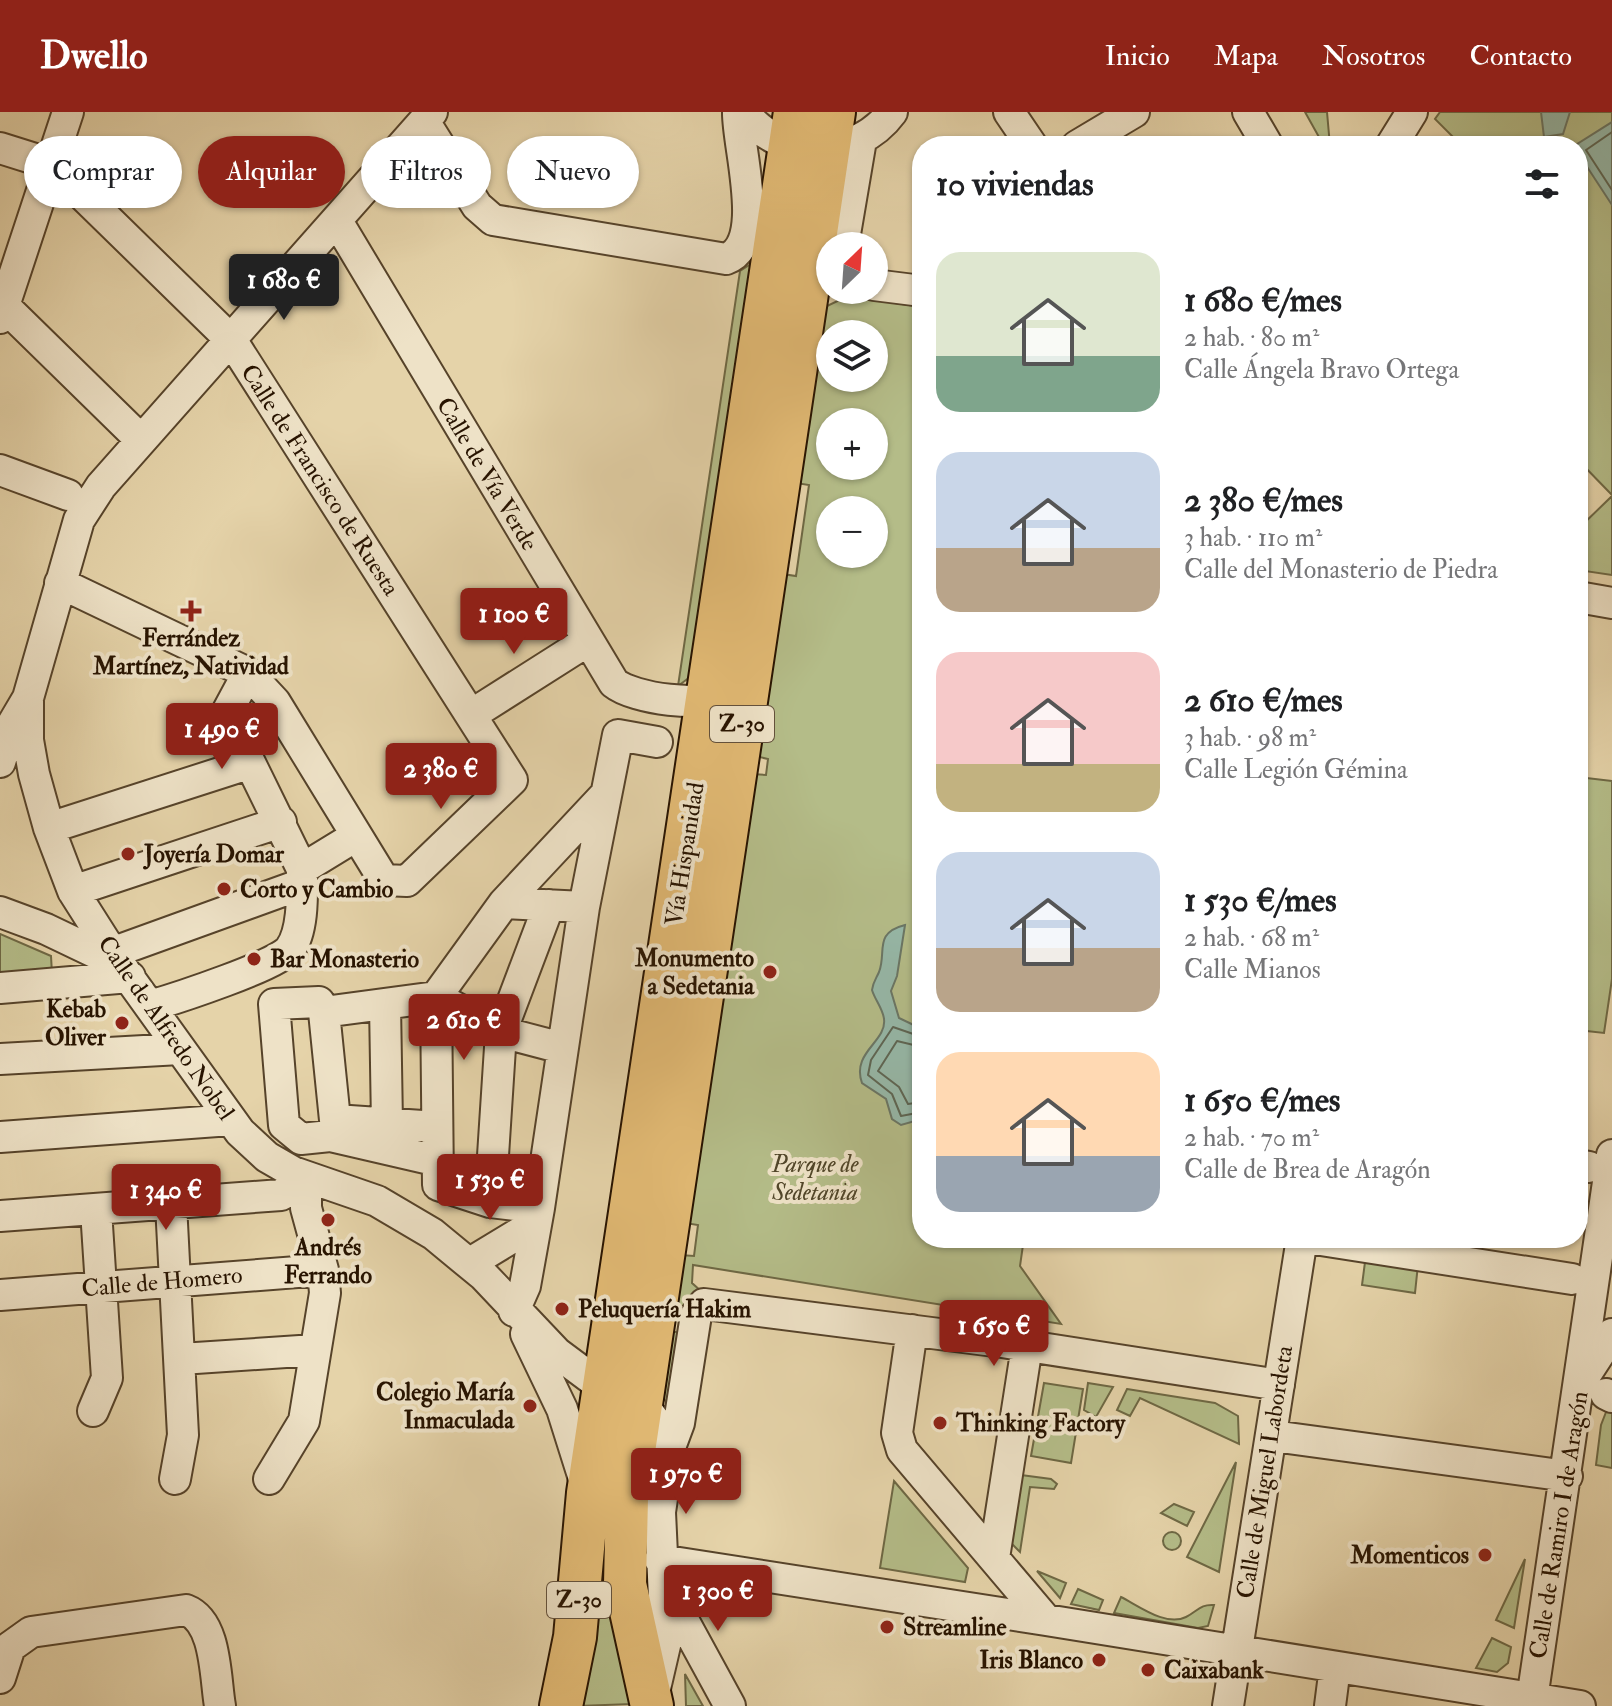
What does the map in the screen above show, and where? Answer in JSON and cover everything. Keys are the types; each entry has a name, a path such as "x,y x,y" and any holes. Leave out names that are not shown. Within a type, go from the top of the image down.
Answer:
{"highway":[{"name":"Vía Hispanidad","path":"820,232 822,132"},
{"name":"Vía Hispanidad","path":"561,1706 575,1637 588,1493 708,701 822,132"},
{"name":"Vía Hispanidad","path":"652,1704 630,1616 623,1551 627,1498 748,674 816,294"}],"street":[{"path":"60,136 68,112"},
{"path":"0,762 12,725 28,698 60,583 74,507 101,486 428,117 477,206 493,220 726,259 740,250 746,235 747,189 738,112"},
{"path":"744,112 766,135 822,132 892,112"},
{"path":"1009,112 1025,136"},
{"path":"1094,136 1134,112"},
{"path":"1248,112 1262,136"},
{"path":"1397,136 1412,112"},
{"path":"822,132 840,232"},
{"path":"0,148 24,156"},
{"path":"36,208 2,308 141,440"},
{"name":"Calle de Francisco de Ruesta","path":"96,208 232,341 512,780 407,881 384,880 356,836"},
{"name":"Calle de Vía Verde","path":"337,221 586,642 621,689 638,694 708,701"},
{"path":"888,287 912,290"},
{"path":"0,470 74,507"},
{"path":"0,988 121,965 302,876 356,836 275,702 248,673 60,583"},
{"path":"1588,599 1612,603"},
{"path":"1588,616 1612,619"},
{"path":"471,715 586,642"},
{"path":"150,1006 267,963 290,949 297,928 302,876 281,822 248,764 226,714 248,673"},
{"path":"708,701 720,698 748,674"},
{"name":"Calle de Alfredo Nobel","path":"28,698 30,752 49,828 76,896 231,1120 267,1157 306,1178 395,1209 470,1263 557,1353 604,1388 640,1407 656,1420 669,1450"},
{"path":"514,1311 523,1295 584,907 618,735 657,742"},
{"path":"49,828 248,764"},
{"path":"438,1173 436,997 504,903 606,794"},
{"path":"46,929 68,924 76,896 281,822"},
{"path":"504,903 584,907"},
{"path":"490,1202 501,1032 549,905"},
{"path":"0,912 46,929 121,965"},
{"path":"537,1216 490,1202 438,1173 330,1136 301,1139 284,1125 274,1004 322,1007 385,1004 436,997 501,1032 562,1048"},
{"path":"385,1004 387,1124"},
{"path":"322,1007 335,1120 437,1127"},
{"path":"0,1059 180,1049"},
{"path":"0,1137 231,1120"},
{"name":"Calle de Ramiro I de Aragón","path":"1532,1702 1567,1476 1599,1391 1600,1174"},
{"path":"0,1216 281,1195 306,1178"},
{"path":"269,1479 304,1421 325,1293 323,1270 306,1208 306,1178"},
{"path":"171,1204 183,1435 175,1479"},
{"path":"93,1411 107,1378 96,1210"},
{"path":"470,1263 537,1216"},
{"name":"Calle de Miguel Labordeta","path":"1228,1706 1300,1248"},
{"path":"1372,1248 1572,1279"},
{"name":"Calle de Homero","path":"0,1295 323,1270"},
{"name":"Vía Hispanidad","path":"652,1704 666,1641 660,1512 669,1450 679,1423 700,1306 707,1303 912,1330"},
{"name":"Calle de Alfredo Nobel","path":"514,1311 562,1409 588,1493"},
{"path":"557,1353 583,1350 612,1330"},
{"path":"1046,1620 909,1460 899,1441 912,1330 1279,1385"},
{"path":"1599,1391 1612,1334"},
{"path":"994,1558 1027,1346"},
{"path":"181,1359 315,1350"},
{"path":"1273,1436 1567,1476"},
{"path":"663,1572 1046,1620 1532,1702 1580,1706"},
{"path":"663,1572 699,1656 730,1706"},
{"path":"0,1678 10,1647 31,1632 186,1610 197,1614 205,1626 220,1706"},
{"path":"1330,1706 1335,1667"}],"green space":[{"path":"1305,112 1327,112 1329,136 1318,136"},
{"path":"1440,112 1612,112 1612,495 1588,470 1588,136 1452,136 1435,119"},
{"path":"754,262 694,674 678,686 740,271"},
{"name":"Parque de Sedetania","path":"888,302 912,306 912,1248 1023,1248 1020,1266 1061,1324 693,1265 692,1283 702,1292 686,1315 672,1313 680,1255 694,1256 698,1225 685,1223 752,774 766,775 768,759 755,756 782,574 796,576 809,485 796,483 814,366 816,392 888,392 888,320 823,320 827,306 831,304"},
{"path":"1612,496 1612,575 1588,571 1588,519"},
{"path":"1588,778 1612,781 1612,979 1604,1033 1588,1031"},
{"path":"0,934 51,956 52,974 0,977"},
{"path":"1367,1248 1419,1255 1415,1293 1362,1285"},
{"path":"669,1331 683,1333 669,1405 663,1398"},
{"path":"1044,1383 1083,1389 1071,1463 1031,1456"},
{"path":"1088,1383 1113,1387 1096,1417 1084,1410"},
{"path":"1127,1389 1215,1403 1238,1416 1239,1444 1140,1398 1130,1416 1117,1410"},
{"path":"1612,1406 1612,1468 1596,1465 1601,1425 1608,1407"},
{"path":"1236,1462 1219,1572 1187,1557"},
{"path":"1021,1475 1051,1479 1057,1484 1054,1489 1030,1487 1020,1552 1011,1543"},
{"path":"894,1481 968,1568 965,1582 880,1568"},
{"path":"1174,1504 1194,1512 1187,1526 1161,1513"},
{"path":"1172,1532 1181,1541 1172,1550 1163,1541"},
{"path":"1525,1559 1514,1628 1496,1620"},
{"path":"1037,1571 1066,1583 1060,1598"},
{"path":"1078,1589 1103,1600 1099,1610 1071,1604"},
{"path":"1121,1597 1153,1614 1170,1619 1186,1617 1202,1607 1214,1605 1208,1626 1198,1628 1114,1613"},
{"path":"593,1610 610,1611 632,1704 578,1706"},
{"path":"1492,1638 1511,1647 1508,1663 1497,1672 1476,1668"},
{"path":"685,1674 703,1706 686,1706"}],"water":[{"path":"1541,112 1570,112 1563,134 1544,136"},
{"path":"1612,122 1612,205 1588,168 1588,137"},
{"path":"905,925 897,976 891,991 899,1018 912,1024 912,1122 901,1125 892,1119 886,1099 862,1083 860,1072 865,1055 883,1027 883,1015 872,990 881,965 885,938 895,928"}],"place":[{"name":"Ferrández Martínez, Natividad","path":"191,611"},
{"name":"Joyería Domar","path":"128,854"},
{"name":"Corto y Cambio","path":"224,889"},
{"name":"Bar Monasterio","path":"254,959"},
{"name":"Monumento a Sedetania","path":"770,972"},
{"name":"Kebab Oliver","path":"122,1023"},
{"name":"Andrés Ferrando","path":"328,1220"},
{"name":"Peluquería Hakim","path":"562,1309"},
{"name":"Colegio María Inmaculada","path":"530,1406"},
{"name":"Thinking Factory","path":"940,1423"},
{"name":"Momenticos","path":"1485,1555"},
{"name":"Streamline","path":"887,1627"},
{"name":"Iris Blanco","path":"1099,1660"},
{"name":"Caixabank","path":"1148,1670"}]}
